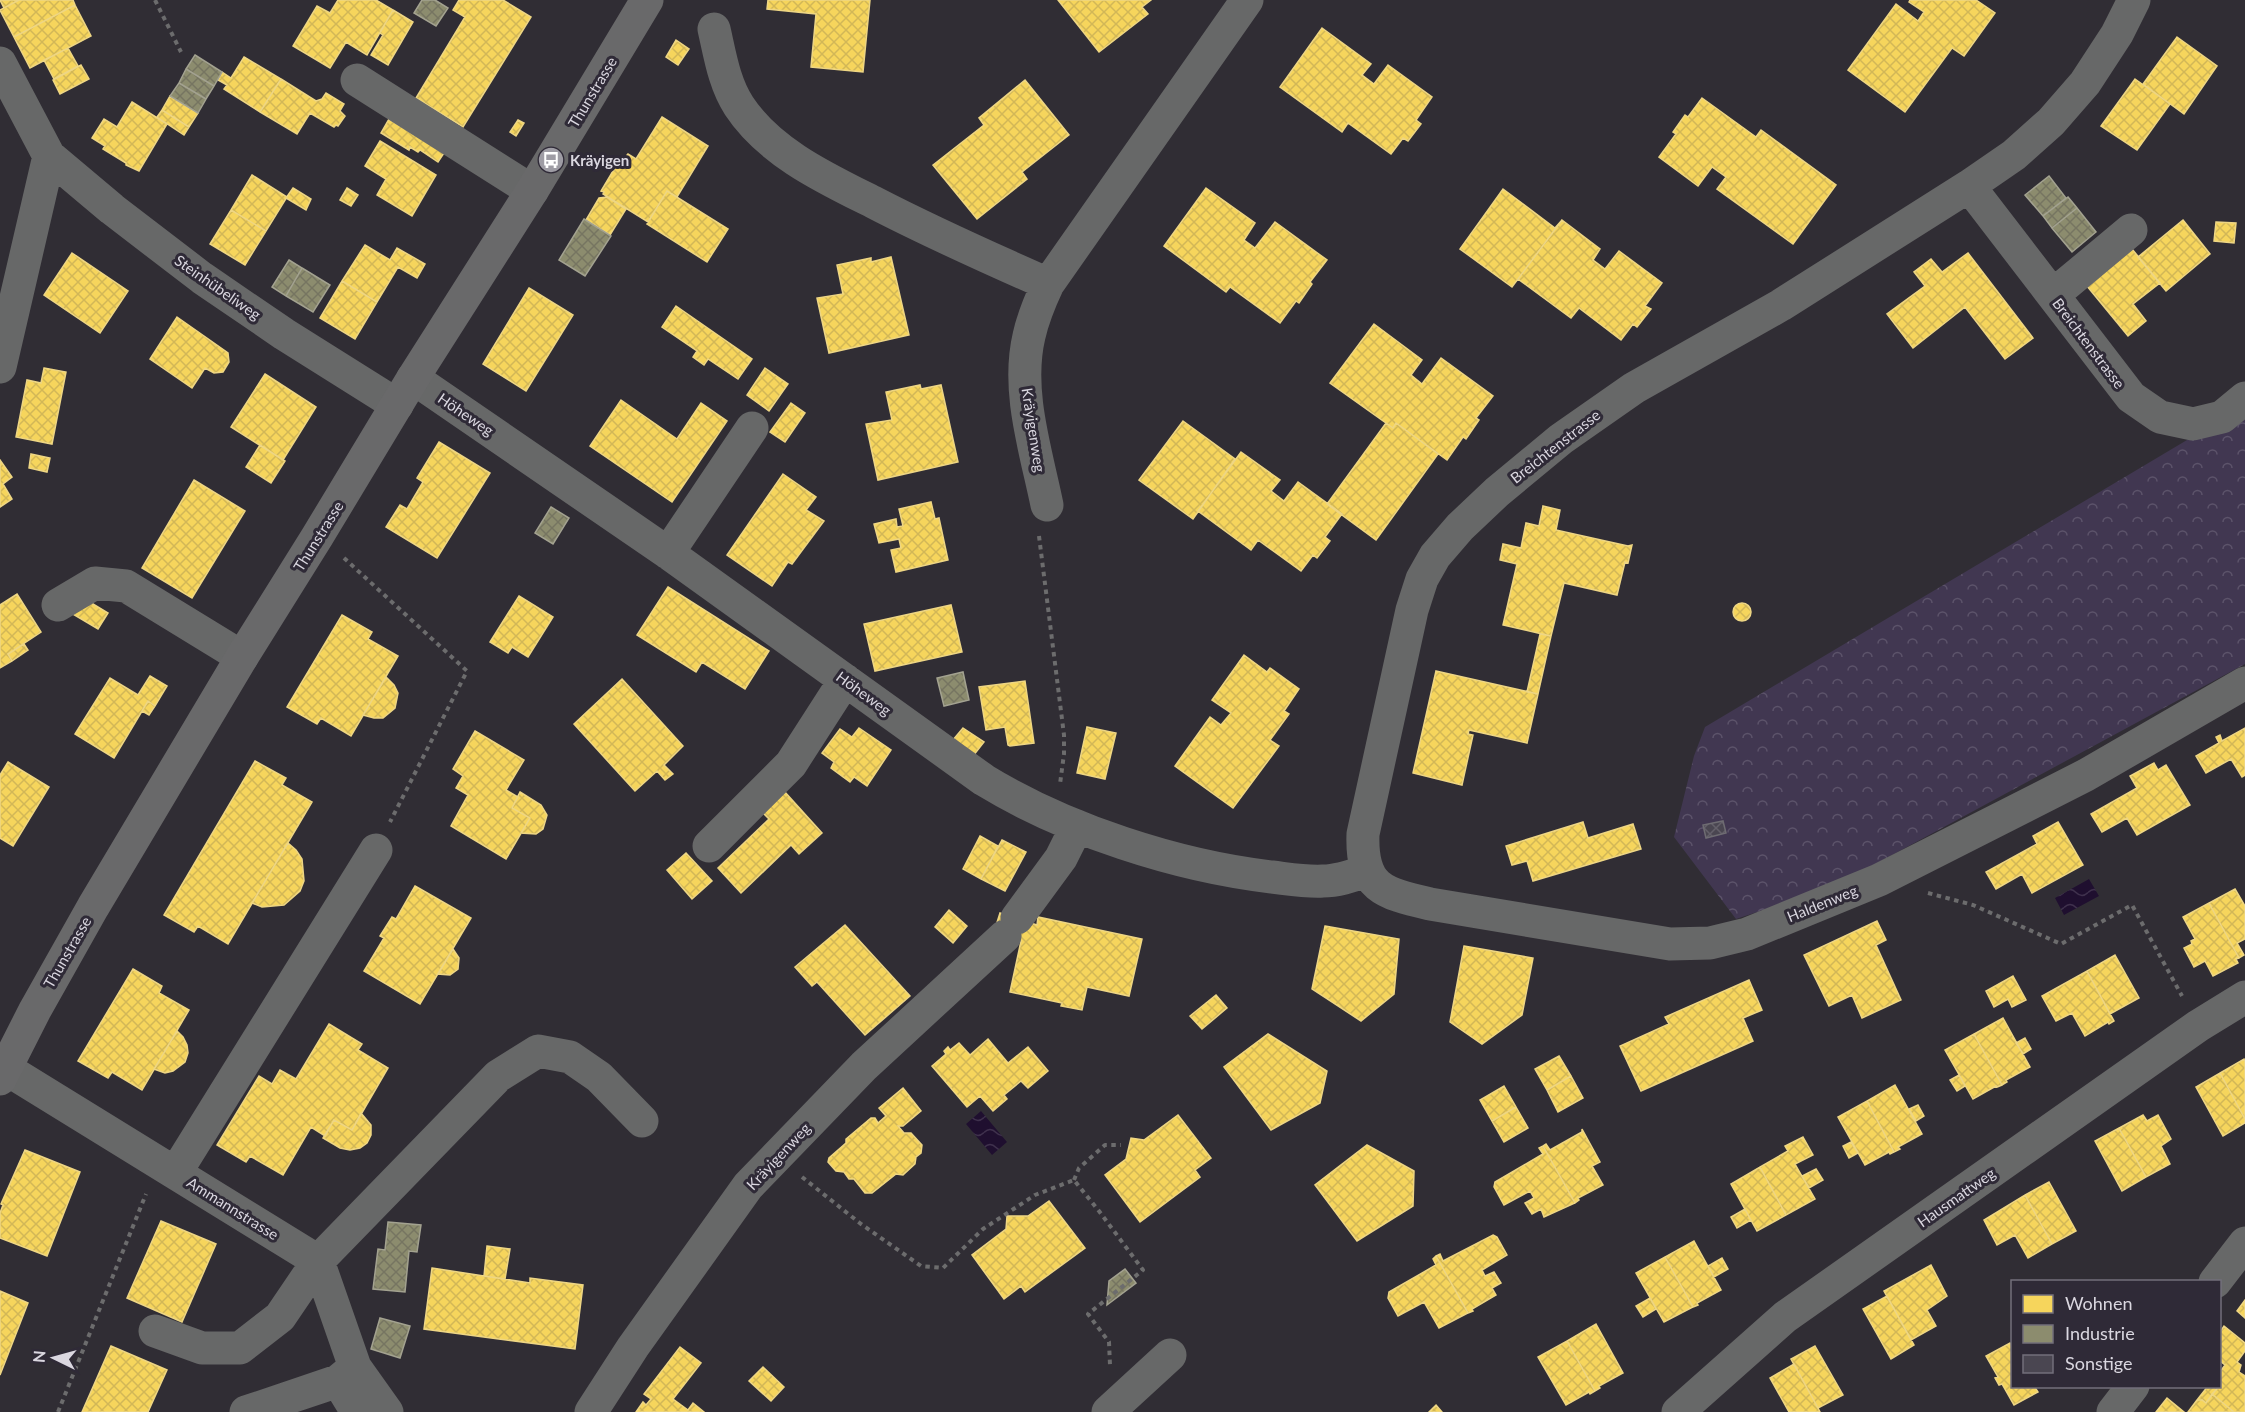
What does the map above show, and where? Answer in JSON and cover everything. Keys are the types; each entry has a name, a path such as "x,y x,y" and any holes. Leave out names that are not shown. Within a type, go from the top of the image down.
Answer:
{"main road":[{"name":"Thunstrasse","path":"1,1071 87,917 242,657 532,191 647,0"}],"street":[{"name":"Kräyigenweg","path":"1047,505 1028,410 1025,371 1028,338 1036,310 1048,284 1247,0"},
{"name":"Breichtenstrasse","path":"1367,871 1363,854 1363,834 1412,610 1426,571 1435,556 1460,527 1497,492 1561,439 1634,388 1780,305 1969,186 2014,155 2051,122 2085,83 2117,34 2134,0"},
{"path":"714,29 723,70 739,105 764,135 820,175 931,232 1048,284"},
{"name":"Steinhübeliweg","path":"0,63 13,114 49,156 112,209 201,278 284,334 405,392"},
{"path":"357,80 532,191"},
{"path":"0,367 49,156"},
{"name":"Breichtenstrasse","path":"1969,186 2131,397 2160,417 2193,424 2222,417 2245,398"},
{"path":"2053,295 2131,230"},
{"name":"Höheweg","path":"405,392 668,553 984,780 1009,795 1064,820 1172,857 1238,873 1321,882 1343,879 1367,871"},
{"path":"668,553 752,428"},
{"path":"58,604 95,583 126,586 242,657"},
{"path":"709,846 791,764 845,680"},
{"name":"Haldenweg","path":"1367,871 1379,887 1400,897 1430,904 1670,944 1710,943 1747,934 1879,880 2086,775 2245,683"},
{"name":"Kräyigenweg","path":"591,1412 633,1347 748,1186 864,1066 1011,927 1061,858 1064,820"},
{"path":"168,1167 376,850"},
{"name":"Hausmattweg","path":"1678,1412 1785,1317 2220,1018 2245,997"},
{"path":"155,1331 202,1348 240,1348 280,1317 318,1261 498,1076 538,1051 570,1057 599,1077 642,1121"},
{"name":"Ammannstrasse","path":"1,1071 168,1167 318,1261"},
{"path":"2216,1280 2245,1242"},
{"path":"318,1261 357,1412"},
{"path":"1113,1407 1170,1355"},
{"path":"246,1412 346,1374"},
{"path":"346,1374 387,1412"},
{"path":"2113,1412 2131,1388"}],"path":[{"path":"155,0 181,52"},
{"path":"1047,505 1038,528 1058,684 1064,754 1064,820"},
{"path":"317,537 348,561 468,671 376,850"},
{"path":"1879,880 1973,905 2061,944 2132,904 2220,1018"},
{"path":"777,1157 861,1224 921,1266 943,1268 983,1229 1035,1195 1074,1180 1079,1168 1105,1145 1121,1145"},
{"path":"58,1412 168,1167"},
{"path":"1074,1180 1143,1270 1088,1314 1108,1342 1113,1407"}],"green space":[{"path":"2245,401 2245,664 1833,887 1736,919 1674,837 1694,756 1705,727 2224,418"}],"water":[{"path":"2089,879 2099,896 2064,915 2055,898"},
{"path":"981,1111 1007,1142 992,1155 966,1124"}],"building: Wohnen":[{"path":"0,0 19,0 4,8"},
{"path":"19,0 73,0 75,5 14,37 0,10"},
{"path":"338,0 376,0 393,10 367,55 346,42 330,68 293,46 317,6 330,13"},
{"path":"459,0 503,0 531,17 463,127 416,98 465,17 453,10"},
{"path":"768,0 870,0 863,72 811,67 816,14 767,9"},
{"path":"1058,0 1151,0 1142,7 1148,14 1099,52"},
{"path":"1910,0 1976,0 1995,13 1964,56 1952,48 1905,112 1848,70 1896,4 1918,21 1924,12 1909,2"},
{"path":"75,5 91,36 30,68 14,37"},
{"path":"393,10 413,22 388,65 371,55 383,35 380,33"},
{"path":"1322,28 1371,64 1362,75 1374,84 1388,65 1432,97 1416,120 1421,124 1408,141 1403,138 1391,154 1348,123 1342,132 1280,87"},
{"path":"2177,37 2217,66 2184,114 2143,84"},
{"path":"676,40 689,49 678,65 666,57"},
{"path":"68,48 78,66 54,79 44,60"},
{"path":"244,57 281,79 260,112 224,89 227,85 218,80 222,72 231,78"},
{"path":"81,65 89,79 60,94 53,80"},
{"path":"281,79 316,101 322,99 326,93 344,104 340,111 345,116 338,126 334,127 310,113 297,134 260,112"},
{"path":"2135,79 2170,104 2137,150 2101,126"},
{"path":"1025,80 1069,135 1022,172 1027,179 977,219 933,165 984,125 979,118"},
{"path":"170,96 198,113 189,127 162,110"},
{"path":"1702,98 1756,137 1761,130 1836,185 1793,244 1717,189 1726,177 1712,167 1698,186 1659,157 1676,134 1673,132 1685,115 1688,117"},
{"path":"132,102 167,124 139,171 103,149 105,146 92,138 104,119 117,127"},
{"path":"162,110 189,127 184,135 157,117"},
{"path":"662,117 708,146 677,197 667,191 648,222 601,191 613,171 628,154 636,159"},
{"path":"389,119 444,153 438,162 420,150 418,152 410,147 409,150 381,133"},
{"path":"518,120 524,123 516,136 510,132"},
{"path":"380,141 436,175 412,216 377,195 386,179 365,166"},
{"path":"252,175 287,197 266,231 231,210"},
{"path":"293,188 311,199 306,210 286,198"},
{"path":"347,188 358,195 351,206 340,200"},
{"path":"1206,188 1255,223 1244,240 1255,248 1275,222 1327,260 1310,282 1312,284 1299,303 1296,301 1280,323 1230,287 1226,292 1164,246"},
{"path":"1503,189 1555,228 1562,220 1512,287 1460,249"},
{"path":"667,191 728,229 707,262 647,224"},
{"path":"607,197 626,209 610,235 586,220 599,198"},
{"path":"231,210 266,231 245,265 210,244"},
{"path":"1562,220 1600,249 1593,260 1605,269 1619,251 1662,283 1645,306 1651,309 1637,327 1633,324 1621,340 1579,308 1571,318 1518,279"},
{"path":"2183,220 2210,254 2166,291 2138,257"},
{"path":"2216,222 2236,223 2234,243 2214,241"},
{"path":"365,245 390,260 397,248 425,264 417,278 398,267 377,302 342,281"},
{"path":"2132,249 2160,283 2133,304 2146,321 2128,336 2087,286"},
{"path":"72,253 128,291 100,333 44,295"},
{"path":"1968,253 2033,338 2005,359 1965,307 1913,348 1887,314 1925,286 1914,272 1931,259 1942,272"},
{"path":"891,257 909,335 829,353 817,298 843,294 837,265 871,258 871,262"},
{"path":"342,281 377,302 355,339 320,318"},
{"path":"529,288 573,315 526,391 483,364"},
{"path":"676,306 752,359 738,379 708,359 704,365 693,357 697,351 662,327"},
{"path":"177,317 228,353 229,362 223,372 214,373 205,368 192,388 150,359"},
{"path":"1374,324 1422,360 1411,375 1422,384 1441,358 1493,396 1476,418 1479,420 1466,439 1463,437 1447,460 1396,423 1393,428 1330,383"},
{"path":"44,368 66,372 52,444 16,437 27,380 41,383"},
{"path":"765,368 788,384 769,411 747,395"},
{"path":"265,374 316,407 283,460 231,427"},
{"path":"920,385 921,389 941,385 958,462 878,480 866,424 892,420 886,392"},
{"path":"621,400 677,439 701,403 727,421 672,502 590,446"},
{"path":"791,403 805,413 785,442 770,432"},
{"path":"1183,421 1235,459 1193,519 1139,480"},
{"path":"1386,423 1393,428 1396,423 1438,454 1376,540 1327,504"},
{"path":"439,442 490,473 437,558 386,527 400,505 407,509 423,482 417,478"},
{"path":"260,445 285,461 271,483 246,467"},
{"path":"1241,452 1280,480 1271,491 1284,501 1298,482 1342,514 1325,537 1330,541 1317,558 1313,555 1301,571 1258,540 1251,550 1198,511"},
{"path":"31,454 50,458 47,472 29,468"},
{"path":"0,460 12,477 3,484 12,499 0,507"},
{"path":"783,474 816,497 806,510 824,521 792,564 788,562 772,586 727,555"},
{"path":"194,480 245,511 192,598 142,568"},
{"path":"931,502 935,519 939,518 948,560 896,572 891,550 901,548 899,539 879,543 874,524 896,519 897,527 903,526 899,509"},
{"path":"1543,506 1560,510 1556,530 1632,545 1628,563 1625,562 1617,595 1564,583 1551,636 1503,625 1517,564 1500,560 1503,544 1521,548 1526,523 1539,526"},
{"path":"668,587 769,651 745,689 702,662 696,672 637,635"},
{"path":"17,594 41,632 8,654 12,661 0,668 0,605"},
{"path":"519,596 553,617 528,657 512,647 508,653 490,642"},
{"path":"88,601 108,613 98,629 71,613"},
{"path":"1742,603 1748,606 1751,612 1748,618 1742,621 1736,618 1733,612 1736,606"},
{"path":"951,605 962,652 875,671 864,624"},
{"path":"342,615 372,632 368,639 398,656 351,736 321,718 317,724 287,707"},
{"path":"1540,634 1551,636 1538,694 1527,692"},
{"path":"24,644 28,650 12,661 8,654"},
{"path":"1244,655 1267,672 1270,668 1299,689 1284,711 1289,714 1270,740 1279,746 1233,808 1175,766 1210,717 1221,725 1231,713 1212,700"},
{"path":"1436,671 1538,694 1527,743 1469,730 1468,734 1473,735 1462,785 1413,773"},
{"path":"150,676 167,686 155,706 148,701 114,758 75,734 110,678 138,695"},
{"path":"386,677 398,693 395,708 383,718 363,715"},
{"path":"622,679 683,746 664,765 673,774 665,780 657,771 635,791 574,724"},
{"path":"1025,681 1034,743 1010,746 1005,727 986,730 979,687"},
{"path":"148,701 155,706 149,715 142,711"},
{"path":"1087,727 1116,733 1105,779 1077,773"},
{"path":"859,728 891,750 867,786 854,777 850,782 831,768 834,762 822,753 840,729 852,737"},
{"path":"963,728 984,742 973,756 952,741"},
{"path":"2245,728 2245,775 2242,777 2231,759 2206,773 2196,756 2219,743 2216,737 2220,735 2222,741"},
{"path":"475,731 524,760 506,790 518,797 512,808 530,818 506,859 451,826 468,795 456,788 463,776 453,769"},
{"path":"255,761 286,778 282,785 312,802 228,944 198,926 194,932 164,915"},
{"path":"8,762 49,787 13,846 0,838 0,775"},
{"path":"2154,763 2158,770 2166,765 2190,805 2137,835 2127,818 2102,832 2091,814 2137,788 2130,776"},
{"path":"784,791 822,833 799,854 791,845 741,893 718,868 769,819 762,812"},
{"path":"520,792 541,805 547,815 543,829 536,834 521,833 530,818 512,808"},
{"path":"1583,822 1588,838 1633,824 1641,849 1533,881 1527,861 1512,865 1506,846"},
{"path":"2058,822 2083,865 2032,893 2022,874 1996,889 1986,872 2037,844 2033,836"},
{"path":"980,836 998,846 981,879 963,869"},
{"path":"1002,840 1026,852 1005,891 981,879"},
{"path":"288,843 302,859 304,881 300,891 284,905 262,907 252,903"},
{"path":"686,853 712,881 692,899 667,870"},
{"path":"415,886 471,918 420,1004 364,971 384,938 380,936 392,917 396,919"},
{"path":"2235,889 2245,906 2245,939 2237,943 2244,955 2239,958 2209,903"},
{"path":"2209,903 2239,958 2236,959 2238,963 2213,976 2205,961 2194,967 2184,948 2192,944 2191,941 2195,939 2183,917"},
{"path":"949,910 967,926 953,943 935,927"},
{"path":"1000,913 1037,925 1038,917 1142,939 1129,996 1087,987 1082,1010 1061,1006 1062,1003 1010,992 1021,941 994,932"},
{"path":"1877,921 1886,940 1876,945 1901,1000 1862,1018 1852,995 1829,1006 1804,955"},
{"path":"845,925 910,996 865,1035 817,982 812,986 795,967"},
{"path":"1325,926 1399,939 1394,994 1361,1021 1312,989"},
{"path":"1464,946 1533,958 1522,1015 1482,1044 1450,1022"},
{"path":"453,949 459,958 458,969 450,975 438,974"},
{"path":"2115,955 2139,998 2110,1014 2087,971"},
{"path":"133,969 162,986 159,993 189,1010 142,1090 112,1072 108,1078 78,1061"},
{"path":"2087,971 2114,1021 2109,1024 2108,1022 2085,1036 2072,1013 2056,1021 2042,996"},
{"path":"2013,976 2026,1000 2012,1007 2008,999 1994,1007 1986,991"},
{"path":"1749,980 1762,1010 1743,1018 1753,1041 1641,1091 1620,1046 1669,1024 1665,1017"},
{"path":"1216,995 1227,1008 1202,1029 1190,1016"},
{"path":"2003,1018 2030,1067 2006,1080 2007,1082 2002,1085 1974,1034"},
{"path":"329,1024 362,1044 358,1050 388,1068 352,1130 334,1120 325,1136 311,1127 283,1175 250,1156 246,1162 217,1145 259,1076 272,1084 280,1070 296,1079"},
{"path":"177,1031 187,1045 188,1053 185,1062 173,1071 165,1073 154,1069"},
{"path":"1268,1034 1327,1071 1320,1103 1271,1130 1224,1067"},
{"path":"1974,1034 2002,1085 1973,1099 1945,1050"},
{"path":"2025,1038 2031,1049 2023,1054 2016,1043"},
{"path":"988,1039 1008,1063 1028,1047 1048,1071 1028,1088 1021,1081 1004,1095 1007,1099 993,1111 980,1096 967,1107 932,1066 946,1054 944,1051 948,1047 950,1050 959,1043 970,1055"},
{"path":"1559,1056 1571,1076 1547,1090 1535,1069"},
{"path":"2244,1059 2245,1062 2245,1119 2220,1073"},
{"path":"2220,1073 2245,1119 2245,1123 2223,1136 2196,1087"},
{"path":"1959,1075 1965,1086 1957,1091 1950,1080"},
{"path":"1571,1076 1583,1098 1558,1112 1547,1090"},
{"path":"1895,1085 1922,1134 1898,1147 1900,1149 1894,1152 1867,1101"},
{"path":"1504,1086 1516,1107 1492,1121 1480,1100"},
{"path":"903,1088 921,1111 903,1126 898,1126 904,1133 911,1133 922,1145 921,1153 916,1157 915,1164 903,1175 896,1174 872,1193 865,1193 854,1179 849,1179 844,1172 836,1171 828,1162 829,1158 846,1143 846,1139 871,1118 875,1118 878,1123 886,1116 879,1108"},
{"path":"1867,1101 1894,1152 1890,1154 1889,1152 1865,1165 1838,1117"},
{"path":"1918,1105 1924,1116 1916,1121 1909,1109"},
{"path":"1516,1107 1528,1128 1504,1142 1492,1121"},
{"path":"361,1113 371,1125 371,1135 367,1143 360,1148 350,1150 340,1148 323,1138 334,1120 352,1130"},
{"path":"1178,1115 1211,1158 1195,1170 1200,1177 1140,1222 1105,1175 1126,1159 1131,1138 1144,1140"},
{"path":"2143,1115 2147,1121 2158,1115 2171,1139 2161,1146 2170,1164 2146,1177 2119,1128"},
{"path":"2119,1128 2146,1177 2122,1191 2095,1141"},
{"path":"1582,1129 1600,1162 1592,1166 1603,1185 1578,1198 1579,1200 1575,1203 1543,1146 1546,1144 1550,1150 1582,1132"},
{"path":"1803,1137 1813,1155 1795,1164 1815,1199 1786,1215 1760,1167 1788,1151 1785,1146"},
{"path":"1851,1142 1858,1153 1849,1158 1843,1146"},
{"path":"1367,1145 1414,1171 1413,1206 1357,1241 1315,1185"},
{"path":"1543,1146 1575,1203 1544,1217 1541,1209 1532,1214 1525,1203 1534,1198 1530,1191 1504,1205 1494,1187 1495,1182 1543,1154 1539,1148"},
{"path":"25,1150 80,1172 47,1256 0,1238 0,1213 3,1205 1,1204"},
{"path":"1760,1167 1786,1215 1757,1231 1731,1184"},
{"path":"1816,1169 1823,1180 1809,1188 1802,1176"},
{"path":"2049,1182 2076,1231 2052,1244 2025,1195"},
{"path":"2025,1195 2052,1244 2028,1258 2015,1235 1997,1245 1984,1220"},
{"path":"1049,1201 1085,1248 1025,1292 1021,1286 1004,1299 972,1255 1006,1229 1007,1216 1028,1216"},
{"path":"1745,1209 1751,1220 1737,1228 1731,1217"},
{"path":"161,1221 216,1244 182,1322 127,1298"},
{"path":"1493,1235 1497,1237 1507,1255 1482,1270 1485,1276 1494,1272 1501,1283 1492,1288 1496,1295 1468,1313 1436,1256 1440,1254 1443,1261"},
{"path":"1694,1241 1721,1290 1693,1307 1665,1257"},
{"path":"487,1246 510,1249 505,1279 484,1276"},
{"path":"1436,1256 1468,1313 1439,1328 1424,1302 1398,1316 1388,1298 1389,1292 1436,1265 1433,1259"},
{"path":"1665,1257 1693,1307 1664,1322 1636,1273"},
{"path":"1722,1258 1728,1269 1714,1277 1708,1266"},
{"path":"1931,1265 1947,1296 1927,1310 1936,1326 1911,1340 1884,1291"},
{"path":"432,1268 530,1283 530,1278 583,1285 575,1349 424,1329"},
{"path":"0,1291 28,1303 0,1375"},
{"path":"1887,1296 1914,1345 1891,1359 1863,1309"},
{"path":"1650,1298 1656,1309 1643,1317 1636,1306"},
{"path":"2245,1300 2245,1318 2237,1311"},
{"path":"1596,1324 1623,1373 1599,1386 1600,1388 1595,1391 1567,1341"},
{"path":"2224,1326 2245,1343 2245,1351 2237,1362 2241,1365 2239,1372 2245,1376 2245,1412 2234,1412 2212,1394 2221,1388 2221,1371 2225,1365 2221,1362 2221,1330"},
{"path":"1567,1341 1595,1391 1566,1405 1538,1357"},
{"path":"2010,1343 2011,1388 2035,1388 2038,1392 2014,1405 2002,1384 1999,1385 1995,1378 1998,1377 1986,1356"},
{"path":"111,1346 167,1370 148,1412 82,1412"},
{"path":"1815,1346 1843,1395 1818,1408 1791,1359"},
{"path":"680,1347 701,1363 673,1399 688,1410 693,1403 704,1412 636,1412 643,1402 646,1405 651,1399 644,1394"},
{"path":"1794,1364 1820,1412 1789,1412 1770,1378"},
{"path":"763,1367 784,1387 771,1401 749,1381"},
{"path":"2206,1388 2217,1388 2206,1403 2197,1400"},
{"path":"2212,1394 2234,1412 2188,1412 2197,1400 2206,1403"},
{"path":"2167,1398 2184,1412 2156,1412"},
{"path":"1436,1405 1442,1412 1429,1412"}],"building: Industrie":[{"path":"422,0 435,0 448,8 436,26 414,13"},
{"path":"195,55 222,72 214,86 186,69"},
{"path":"186,69 214,86 206,99 179,83"},
{"path":"179,83 206,99 198,113 170,96"},
{"path":"2049,176 2066,198 2043,216 2025,195"},
{"path":"2068,197 2077,208 2052,228 2043,216"},
{"path":"2077,208 2096,232 2072,252 2052,228"},
{"path":"584,219 611,236 585,276 559,260"},
{"path":"289,260 302,268 286,296 272,287"},
{"path":"302,268 330,285 313,312 286,296"},
{"path":"551,507 569,518 553,544 535,533"},
{"path":"963,672 969,700 944,706 937,678"},
{"path":"388,1222 421,1225 417,1252 409,1251 405,1292 373,1289 378,1249 385,1250"},
{"path":"1125,1269 1136,1283 1107,1305 1109,1281"},
{"path":"380,1318 410,1326 400,1358 371,1349"}],"building: Sonstige":[{"path":"1723,821 1726,833 1706,838 1703,825"}],"place":[{"name":"Kräyigen","path":"551,160"}]}
